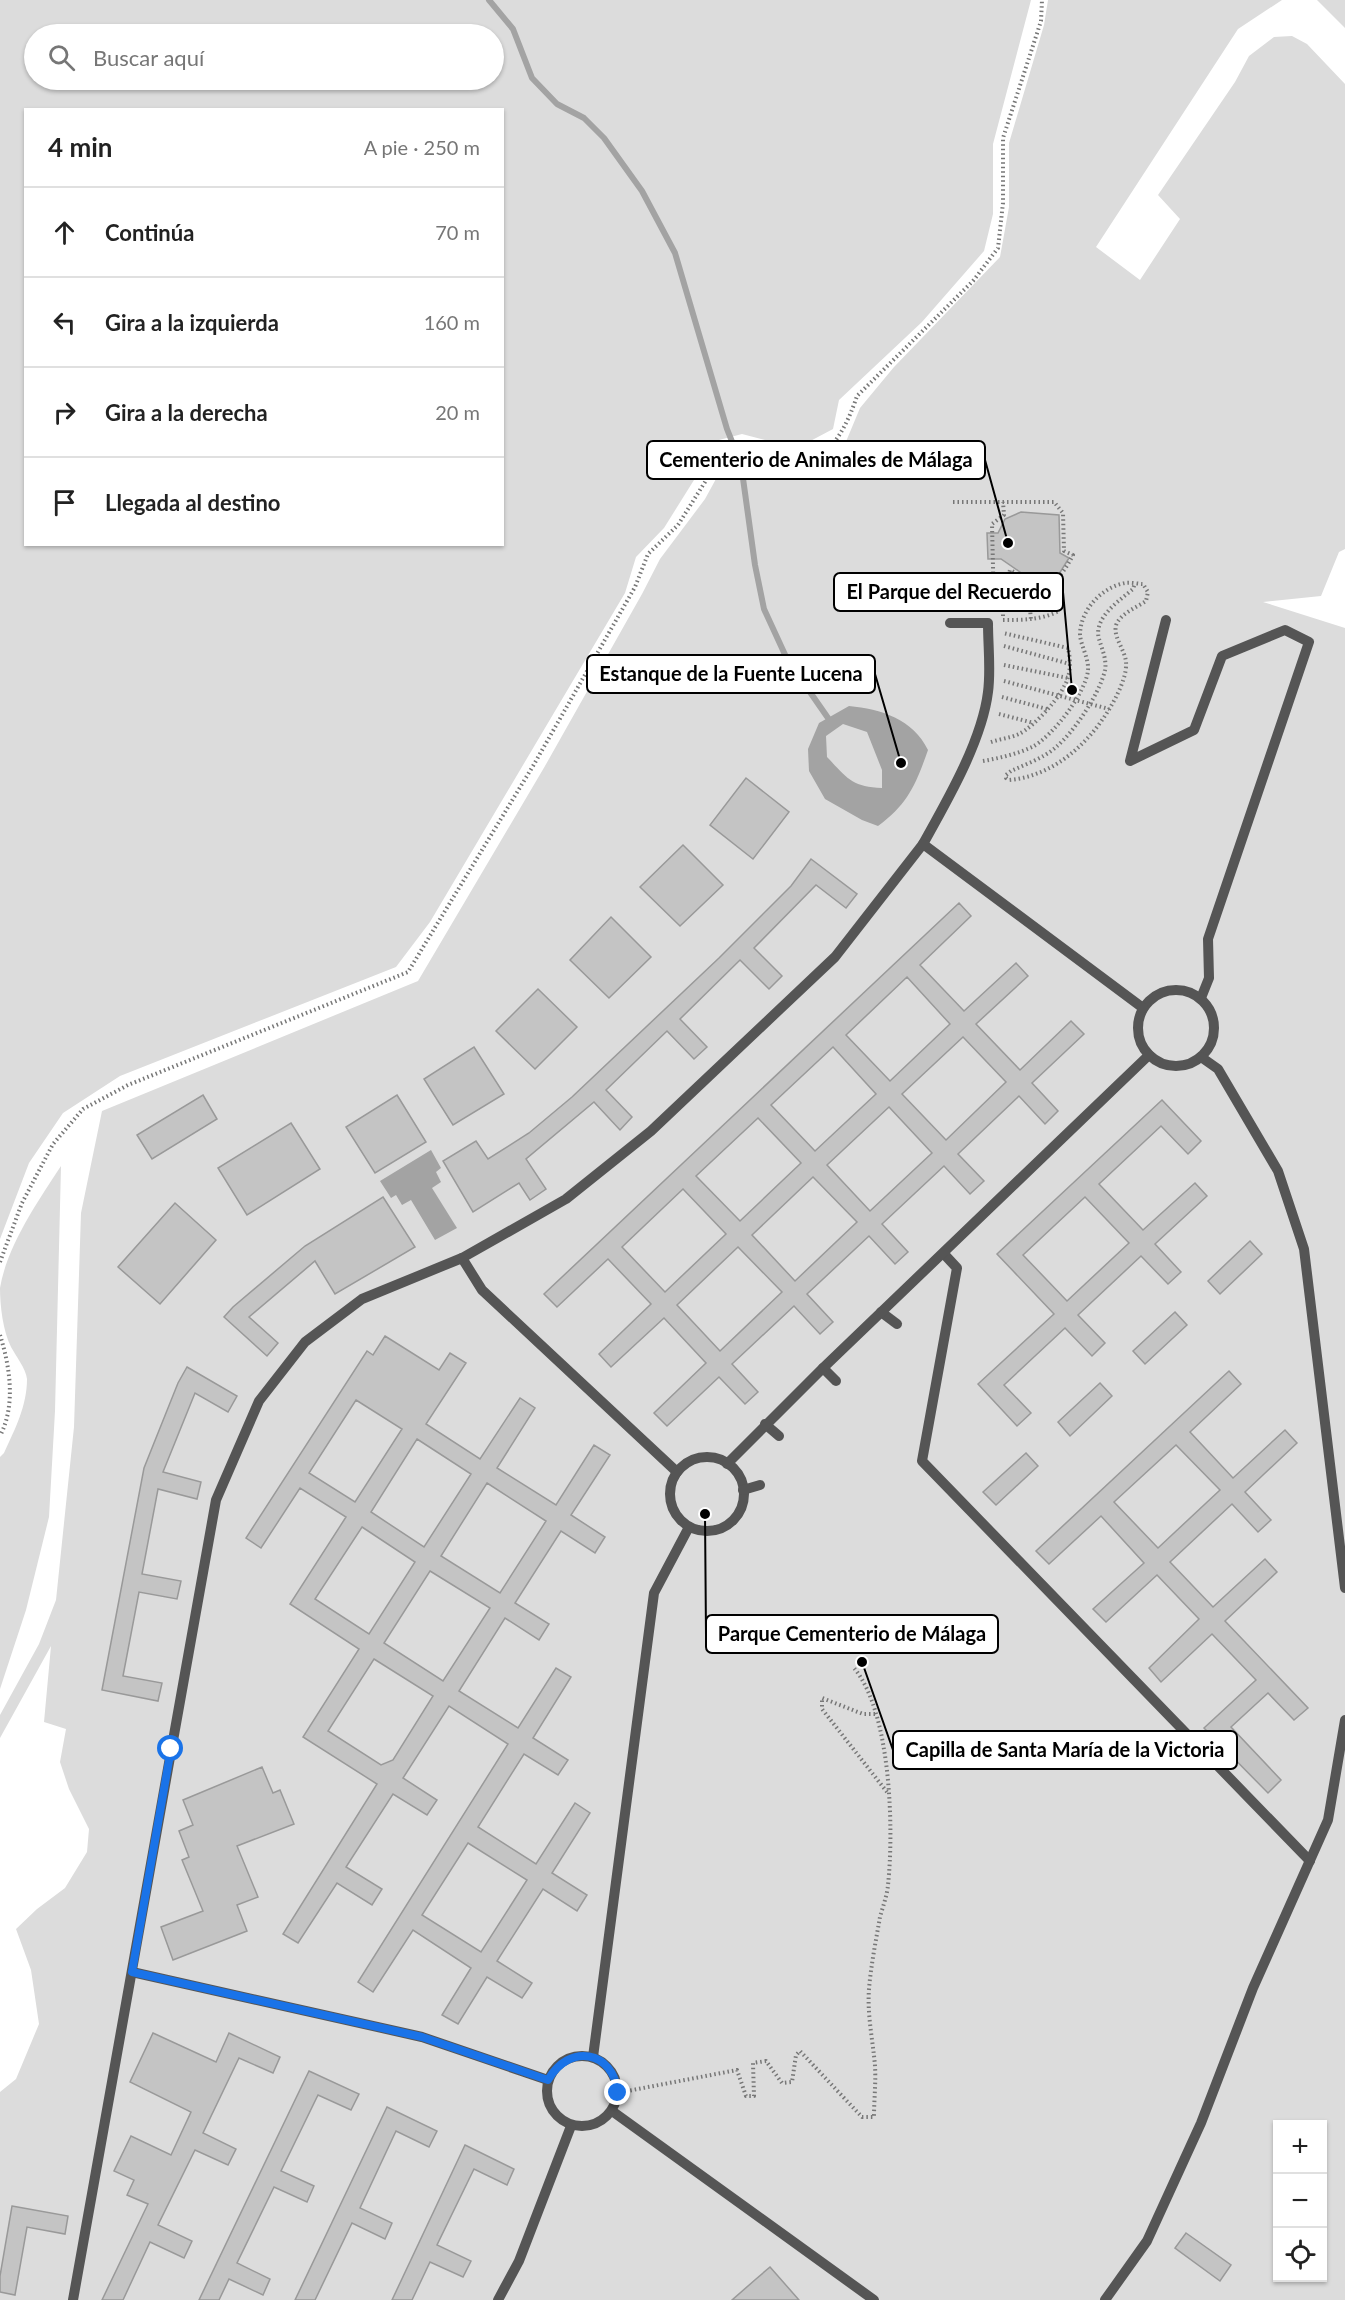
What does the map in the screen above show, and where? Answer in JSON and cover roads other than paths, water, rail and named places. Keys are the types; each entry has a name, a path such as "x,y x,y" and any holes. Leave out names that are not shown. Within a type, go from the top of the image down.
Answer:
{"lane":[{"path":"1166,620 1130,761 1194,730 1222,656 1286,630 1310,642 1208,939 1209,978 1201,998"},
{"path":"73,2300 216,1500 259,1401 305,1342 362,1299 462,1258 566,1199 651,1131 835,957 923,844 978,735 988,692 988,623 950,623"},
{"path":"923,844 1143,1008"},
{"path":"1170,990 1186,991 1201,998 1211,1012 1215,1028 1211,1044 1201,1057 1184,1065 1165,1065 1149,1055 1140,1041 1138,1024 1143,1008 1154,996 1170,990"},
{"path":"727,1464 765,1424 1149,1055"},
{"path":"1201,1057 1218,1069 1278,1171 1304,1249 1345,1588"},
{"path":"944,1254 957,1268 922,1461 1310,1861"},
{"path":"462,1258 482,1290 677,1472"},
{"path":"881,1312 897,1324"},
{"path":"823,1368 836,1382"},
{"path":"765,1424 779,1436"},
{"path":"700,1458 714,1458 727,1464 741,1479 742,1506 734,1519 720,1529 705,1531 689,1527 677,1517 670,1502 670,1486 677,1472 687,1462 700,1458"},
{"path":"743,1490 760,1485"},
{"path":"593,2057 654,1593 689,1527"},
{"path":"1105,2300 1147,2241 1201,2123 1253,1988 1328,1820 1345,1720"},
{"path":"132,1972 422,2037 548,2080"},
{"path":"579,2056 593,2057 607,2066 616,2079 618,2093 612,2111 601,2122 587,2127 572,2126 555,2115 547,2098 548,2080 555,2068 566,2059 579,2056"},
{"path":"612,2111 874,2300"},
{"path":"498,2300 519,2261 572,2126"}],"waterway":[{"path":"489,0 513,29 532,78 557,104 584,118 604,138 642,191 675,253 727,429 741,464 755,565 764,609 787,659 828,718"}],"place":[{"name":"Cementerio de Animales de Málaga","path":"1008,543"},
{"name":"El Parque del Recuerdo","path":"1072,690"},
{"name":"Estanque de la Fuente Lucena","path":"901,763"},
{"name":"Parque Cementerio de Málaga","path":"705,1514"},
{"name":"Capilla de Santa María de la Victoria","path":"862,1662"}]}
